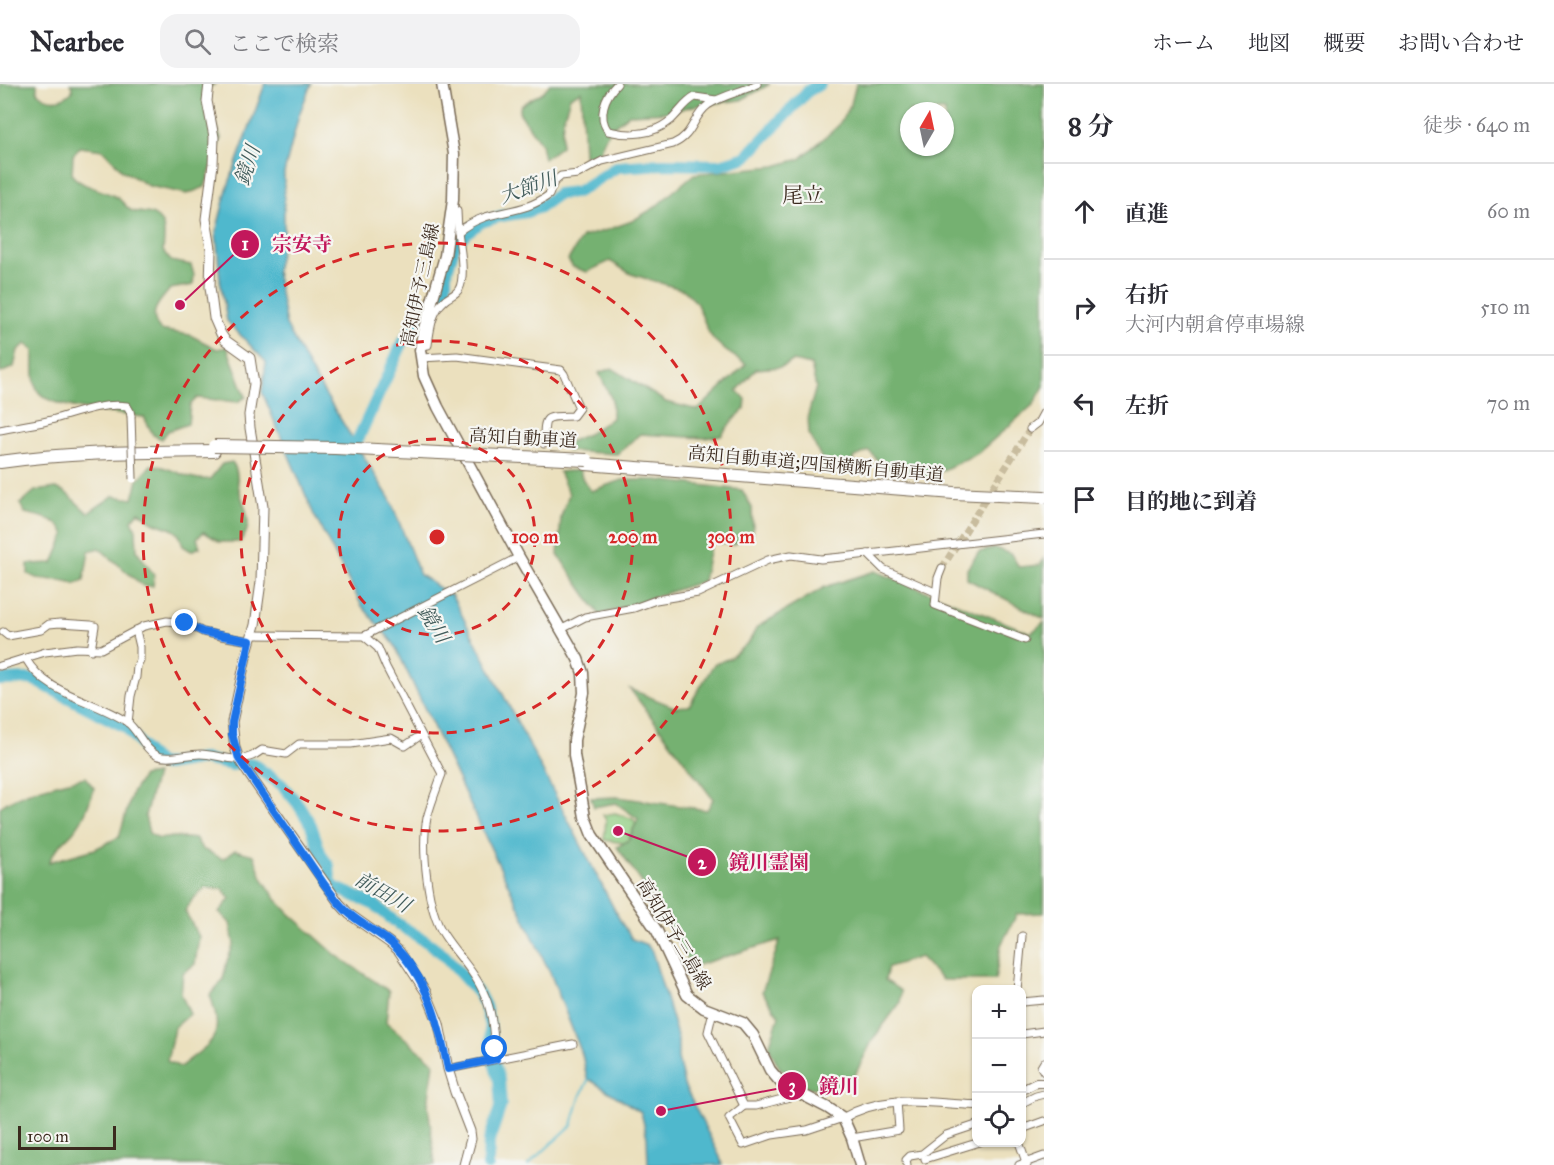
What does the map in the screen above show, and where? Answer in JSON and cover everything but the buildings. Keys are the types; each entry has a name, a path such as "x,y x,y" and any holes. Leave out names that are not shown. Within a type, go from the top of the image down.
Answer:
{"highway":[{"name":"高知自動車道","path":"0,454 104,446 460,453 586,462 709,467 903,484 1044,491"},
{"name":"高知自動車道","path":"0,462 39,456 214,448"},
{"name":"高知自動車道;四国横断自動車道","path":"586,462 954,493 1044,497"}],"main road":[{"path":"209,84 207,101 214,138 206,219 211,249 210,287 214,318 225,340 250,358 254,384 249,415 250,428 262,507 261,582 255,625 232,722 232,734 239,759 324,884 349,914 390,942 404,957 432,1004 439,1024 448,1069 470,1131 471,1139 464,1165"},
{"name":"高知伊予三島線","path":"442,84 454,154 455,174 448,242 423,332 421,358 429,388 519,557 573,648 583,673 584,693 574,740 574,754 588,825 657,931 687,995 697,1004 743,1023 753,1035 764,1060 782,1084 843,1118"},
{"path":"843,1118 860,1165"}],"street":[{"path":"617,84 606,100 602,114 603,123 608,131 621,134 655,130 695,98 718,100"},
{"path":"458,233 466,225 485,216 533,206 549,195 554,182 561,176 578,174 602,161 683,140 705,108 718,100 757,84"},
{"path":"421,346 428,345 434,316 440,305 458,291 461,270 460,243 457,211 452,209"},
{"path":"421,358 457,356 561,370 579,408 573,416 546,419 544,444"},
{"path":"0,430 43,422 82,411 116,405 127,406 131,416 133,479"},
{"path":"1030,429 1041,423 1044,412"},
{"path":"562,629 585,617 634,608 656,600 698,593 768,560 791,555 821,559 1044,534"},
{"path":"868,554 880,567 935,592"},
{"path":"0,666 54,651 77,648 101,649 144,626 167,621 185,623 203,632 221,636 251,638 365,634 519,557"},
{"path":"942,568 935,592 935,605 1025,640"},
{"path":"3,632 8,636 41,630 50,624 60,623 91,625 95,626 91,650"},
{"path":"128,723 131,696 140,660 136,630"},
{"path":"365,634 378,648 442,774 427,818 425,833 427,870 435,918 442,933 476,979 486,997 494,1034 496,1059"},
{"path":"26,658 41,677 74,697 128,723 152,752 158,755 170,757 205,754 239,759 253,757 262,750 286,754 299,744 351,744 391,738 405,746 421,735"},
{"path":"1017,985 1022,936"},
{"path":"1026,1002 1044,1000"},
{"path":"713,1011 708,1032 744,1106"},
{"path":"1026,1033 1044,1031"},
{"path":"448,1069 573,1044"},
{"path":"1044,1062 1041,1067 1044,1072"},
{"path":"1026,1088 1036,1083 1044,1083"},
{"path":"801,1094 756,1106 744,1106 729,1118 743,1145 772,1136 807,1131 869,1107 897,1101 919,1100 972,1105"},
{"path":"1026,1101 1044,1094"},
{"path":"852,1138 899,1130 897,1101"},
{"path":"1026,1128 1044,1121"},
{"path":"925,1159 946,1135 972,1126"},
{"path":"907,1165 906,1160 910,1156 925,1159 972,1145"},
{"path":"1020,1147 1024,1164 1044,1156"}],"green space":[{"path":"0,84 37,84 37,92 45,98 54,100 63,98 72,92 70,84 215,84 207,89 207,98 221,138 205,187 187,194 149,186 123,171 103,150 80,147 73,155 72,175 87,186 118,198 132,211 151,214 160,220 164,230 163,251 171,261 191,265 194,275 193,285 170,289 162,299 156,308 156,324 160,330 190,335 217,349 227,347 246,397 238,402 197,398 190,405 188,424 168,431 162,439 153,435 144,417 87,410 45,397 38,391 35,382 34,350 26,344 18,350 14,367 0,373"},
{"path":"550,84 770,84 741,100 693,106 670,112 629,114 609,130 598,154 584,156 581,91 570,97 563,120 561,146 544,159 541,144 519,112 521,105 543,92"},
{"path":"856,84 1044,84 1044,386 1034,404 978,453 929,477 897,473 882,465 869,451 855,457 843,475 824,463 809,434 808,415 816,387 811,365 793,361 781,367 756,369 737,391 746,399 745,409 721,436 704,438 640,434 617,454 567,451 566,443 588,434 612,418 612,400 599,373 612,368 666,402 698,410 746,364 714,340 696,302 684,290 631,274 610,261 587,272 573,267 568,260 582,237 632,221 654,208 694,174 775,166 800,159 838,126 851,104"},
{"path":"232,462 248,522 245,535 240,542 220,542 204,532 197,538 200,547 191,551 183,546 176,532 155,523 139,512 132,520 136,530 137,551 154,575 153,586 143,586 99,548 89,551 84,580 75,584 63,580 40,579 28,574 28,564 53,563 65,535 54,522 25,513 20,504 35,491 56,488 65,492 88,513 113,496 133,499 138,480 151,465 194,478 210,479 222,464"},
{"path":"580,470 582,478 591,491 622,480 657,480 742,490 752,508 753,533 733,545 711,542 703,581 600,615 558,555 561,517 569,494 559,472"},
{"path":"995,548 1011,554 1019,567 1040,565 1044,557 1044,619 967,579 967,569 979,552"},
{"path":"875,571 1031,633 1044,622 1044,913 1017,914 1001,945 995,980 942,980 920,957 888,967 885,980 901,991 900,1003 873,1039 849,1087 809,1088 779,1067 769,1047 779,1016 762,992 780,940 691,967 659,907 617,847 629,840 638,819 616,803 594,807 591,798 618,797 707,810 713,799 630,689 674,707 689,706 714,664 730,658 749,642 757,627 825,587"},
{"path":"156,774 145,816 149,833 159,839 173,837 196,839 202,849 223,859 235,850 254,855 262,878 289,913 336,955 389,991 386,1022 434,1063 428,1104 435,1165 0,1165 0,807 30,792 85,777 94,788 86,811 77,827 57,849 49,862 95,849 119,837 132,793 143,776","holes":["205,888 223,889 230,899 219,912 230,923 234,944 223,980 210,995 215,1010 216,1031 208,1045 180,1067 167,1061 174,1028 190,1014 181,994 183,973 195,964 199,937 185,911 192,900"]},
{"path":"615,813 633,819 636,823 628,840 624,843 604,840 606,820 603,815"}],"water":[{"path":"265,84 311,84 299,115 284,173 284,236 276,271 286,325 312,373 390,499 420,575 452,596 621,922 632,939 647,945 652,951 678,1039 678,1058 684,1085 722,1165 648,1165 647,1137 641,1112 587,1078 582,1054 551,975 394,644 362,606 314,515 262,392 266,362 227,321 220,280 216,232 227,189"}],"waterway":[{"name":"大節川","path":"348,456 402,344 419,316 446,286 446,274 455,244 467,232 481,222 526,212 540,207 558,194 577,192 617,167 663,164 720,165 746,157 808,91 820,84"},
{"name":"前田川","path":"0,680 32,679 127,728 159,764 203,759 233,765"},
{"name":"前田川","path":"248,764 254,765 282,785 298,804 311,825 321,855 329,866 330,880 334,887 375,905 395,922 430,944 443,954 479,994 490,1026 492,1057"},
{"name":"前田川","path":"488,1165 489,1141 501,1105 499,1080 494,1062"},
{"path":"528,1165 572,1125 580,1097 590,1076"}],"tunnel":[{"path":"942,568 1030,429"}],"place":[{"name":"宗安寺","path":"180,305"},
{"name":"鏡川霊園","path":"618,831"},
{"name":"鏡川","path":"661,1111"}],"district":[{"name":"尾立","path":"803,195"}],"route":[{"path":"185,623 203,632 250,641 232,722 232,734 239,759 339,903 349,914 390,942 404,957 432,1004 439,1024 448,1069 496,1059 495,1049"}]}
